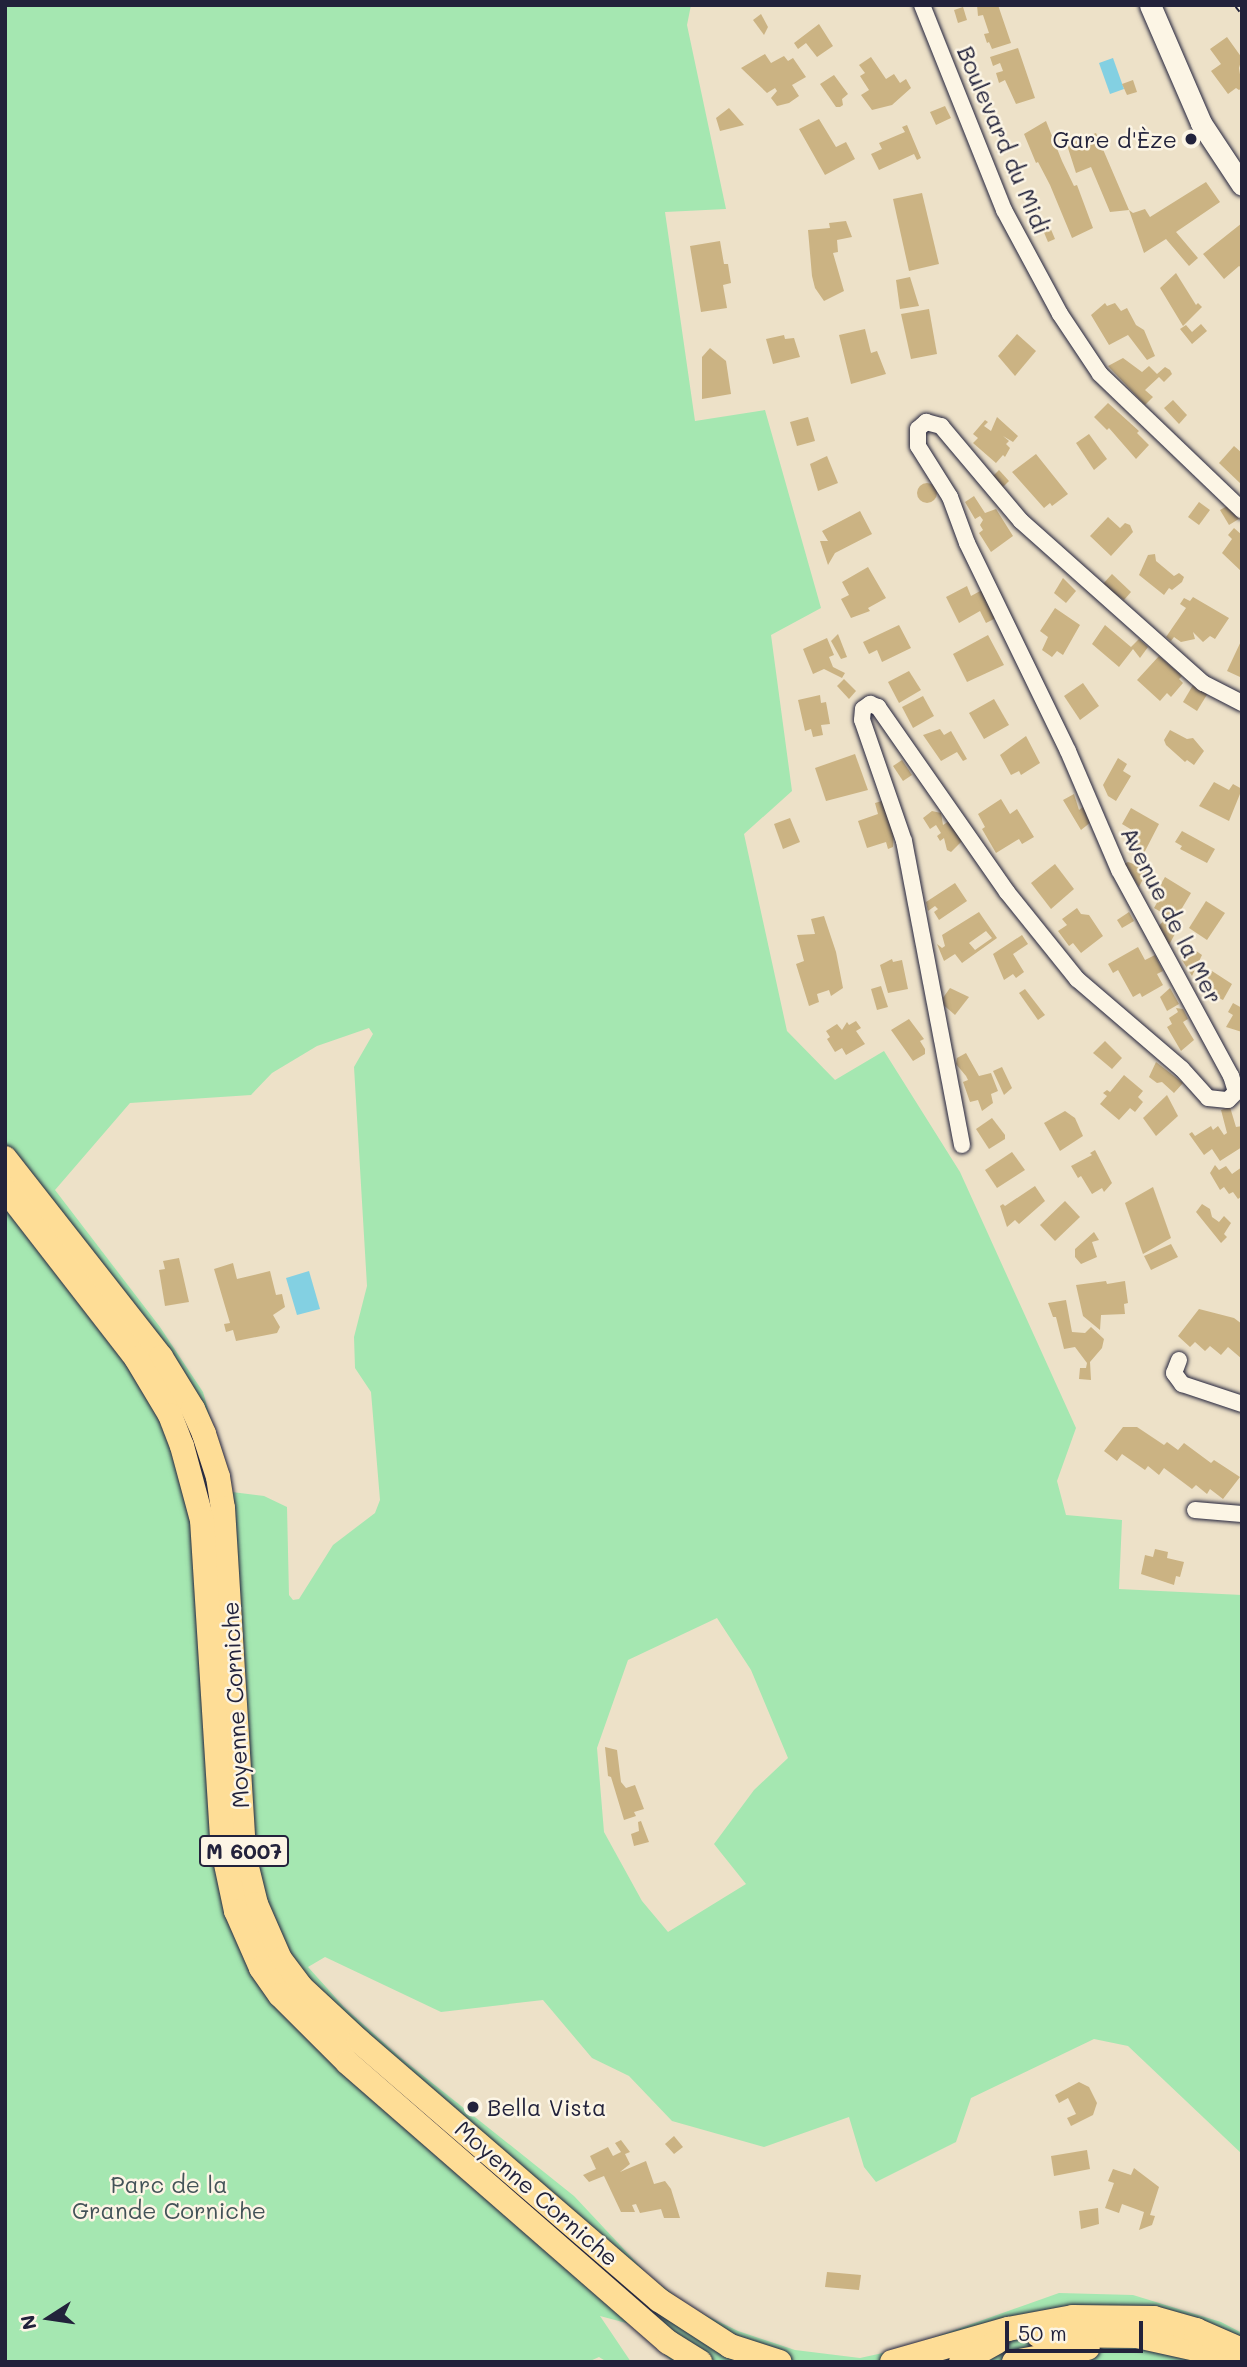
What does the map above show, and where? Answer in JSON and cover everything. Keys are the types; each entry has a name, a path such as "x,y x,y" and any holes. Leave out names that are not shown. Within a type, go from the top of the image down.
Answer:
{"main road":[{"path":"1150,5 1201,123 1242,185"},
{"name":"Moyenne Corniche","path":"5,1158 161,1357 193,1409 204,1434 218,1477 223,1508 244,1855 256,1904 280,1959 302,1987 359,2041 659,2300 730,2346 780,2362"},
{"name":"Moyenne Corniche","path":"5,1189 136,1358 170,1415 182,1446 202,1520 223,1850 236,1912 261,1968 280,1995 348,2063 668,2342 700,2362"},
{"path":"892,2362 1009,2329 1073,2316 1154,2318 1196,2330 1242,2350"},
{"path":"961,2362 996,2344 1009,2329"},
{"path":"1009,2329 1036,2335 1107,2334 1161,2339 1200,2350 1227,2362"},
{"path":"1014,2362 1070,2349 1112,2347 1146,2348 1202,2362"}],"street":[{"name":"Boulevard du Midi","path":"922,5 1004,210 1060,314 1100,374 1242,510"},
{"name":"Avenue de la Mer","path":"962,1145 904,841 862,720 863,709 870,704 878,707 1007,892 1077,979 1182,1069 1208,1098 1228,1100 1239,1094 1119,870 1068,751 967,543 950,497 918,446 918,429 926,422 941,426 1021,521 1203,683 1242,703"},
{"path":"1179,1360 1174,1373 1182,1384 1242,1404"},
{"path":"1195,1510 1242,1514"}],"green space":[{"name":"Parc de la Grande Corniche","path":"5,5 691,5 687,25 726,209 665,212 695,421 765,410 821,608 771,635 792,791 744,834 787,1031 835,1080 884,1051 960,1172 1076,1428 1057,1481 1066,1515 1122,1520 1119,1589 1242,1595 1242,2154 1128,2046 1094,2039 971,2098 956,2142 876,2182 864,2167 849,2117 764,2147 672,2121 629,2076 592,2058 543,2000 441,2012 325,1957 308,1967 344,2007 401,2058 574,2196 650,2277 691,2308 738,2331 795,2350 860,2358 901,2349 1059,2293 1133,2295 1221,2322 1242,2333 1242,2362 673,2362 630,2324 600,2316 631,2362 607,2362 599,2357 588,2362 5,2362","holes":["369,1028 373,1034 354,1067 367,1286 354,1337 355,1368 371,1392 380,1500 375,1513 333,1545 299,1599 293,1600 289,1595 287,1507 264,1496 232,1492 203,1392 160,1327 55,1190 130,1103 251,1095 272,1073 317,1046","717,1618 751,1670 788,1758 754,1790 714,1844 746,1884 668,1932 642,1901 604,1832 597,1748 628,1660"]}],"water":[{"path":"1113,58 1124,89 1110,94 1099,63"},
{"path":"309,1271 320,1309 297,1315 286,1278"}],"building":[{"path":"977,5 998,5 1011,43 992,49 989,42 987,43 984,34 989,33 983,15 978,16"},
{"path":"963,7 967,20 958,23 954,10"},
{"path":"761,14 768,27 764,35 753,20"},
{"path":"819,24 833,46 817,57 806,43 798,49 794,43"},
{"path":"1227,37 1242,58 1239,68 1242,88 1236,88 1228,94 1211,71 1221,64 1210,49"},
{"path":"1018,48 1035,98 1016,104 1005,80 999,83 996,73 1003,71 1000,63 993,66 990,57"},
{"path":"765,54 771,63 784,56 788,61 793,58 806,77 792,85 799,96 789,103 777,106 771,98 777,91 775,88 767,93 741,68"},
{"path":"871,57 886,79 894,74 900,83 906,79 911,88 892,105 872,110 861,95 869,90 860,76 865,73 859,65"},
{"path":"834,75 848,94 842,99 843,105 840,107 836,107 820,84"},
{"path":"1133,80 1137,92 1127,95 1122,84"},
{"path":"945,106 951,118 936,125 930,112"},
{"path":"729,108 744,125 720,131 716,118"},
{"path":"819,119 836,147 846,142 855,159 825,175 799,129"},
{"path":"1046,121 1074,186 1077,185 1093,228 1072,238 1050,185 1038,162 1036,163 1024,134"},
{"path":"907,125 921,158 917,160 914,154 879,170 871,154 882,149 879,143 905,132 902,127"},
{"path":"1096,133 1129,210 1110,212 1091,167 1076,173 1067,145"},
{"path":"1206,182 1220,202 1176,232 1198,258 1189,266 1166,239 1144,253 1129,210 1133,213 1145,209 1150,217"},
{"path":"922,193 939,264 909,271 893,199"},
{"path":"1047,220 1055,239 1048,242 1040,223"},
{"path":"846,221 852,237 837,240 838,252 833,253 844,291 824,301 815,288 812,276 808,230 830,228 829,223"},
{"path":"1242,223 1242,268 1239,266 1224,279 1203,254"},
{"path":"720,241 731,283 723,285 727,308 701,312 690,246"},
{"path":"1176,273 1196,305 1198,303 1202,307 1183,326 1160,288"},
{"path":"910,277 919,306 900,309 896,280"},
{"path":"1105,303 1107,306 1115,303 1121,311 1127,308 1136,325 1144,330 1155,356 1147,360 1128,335 1109,345 1091,315"},
{"path":"929,309 937,354 911,359 901,314"},
{"path":"1201,324 1207,331 1192,344 1180,329 1186,325 1192,332"},
{"path":"865,329 871,353 877,351 886,374 851,384 839,335"},
{"path":"1017,334 1036,351 1015,376 998,356"},
{"path":"784,335 785,339 794,338 800,357 773,364 766,339"},
{"path":"710,348 726,361 731,394 702,399 702,357"},
{"path":"1123,358 1142,372 1149,366 1157,374 1165,367 1172,374 1164,382 1159,377 1145,390 1153,397 1145,405 1108,366"},
{"path":"1173,400 1187,415 1179,424 1164,408"},
{"path":"1108,403 1139,431 1137,433 1149,445 1136,459 1109,428 1107,430 1094,417"},
{"path":"808,417 815,441 797,446 790,422"},
{"path":"997,417 1018,436 1013,442 1003,436 1009,441 1006,444 1010,448 1005,457 1003,455 996,463 973,443 978,438 973,434 985,420 988,422 984,426 991,431"},
{"path":"1089,434 1107,459 1094,470 1076,443"},
{"path":"1234,446 1242,453 1242,485 1219,463"},
{"path":"1036,454 1068,494 1052,506 1050,503 1044,508 1012,472"},
{"path":"827,456 838,483 818,491 810,464"},
{"path":"999,470 1009,481 1002,488 992,477"},
{"path":"927,483 934,486 937,493 934,500 927,503 920,500 917,493 920,486"},
{"path":"974,496 985,513 996,509 1013,536 991,552 979,533 983,530 980,525 983,520 980,516 975,519 965,502"},
{"path":"1199,502 1210,510 1199,525 1188,517"},
{"path":"1229,505 1242,517 1229,525 1220,510"},
{"path":"860,511 872,534 835,553 828,565 820,541 828,541 822,531"},
{"path":"1108,517 1120,528 1125,523 1130,525 1133,532 1111,556 1090,536"},
{"path":"1234,528 1242,535 1242,572 1222,553 1232,539 1228,535"},
{"path":"1155,554 1156,561 1174,576 1179,573 1184,577 1182,582 1172,590 1169,588 1164,595 1139,575 1148,555"},
{"path":"868,567 886,598 868,608 870,611 851,618 841,599 849,595 842,582"},
{"path":"1112,574 1131,592 1124,600 1102,585"},
{"path":"1063,578 1076,591 1066,603 1054,593"},
{"path":"967,586 971,596 982,590 1000,616 986,623 980,611 959,623 946,597"},
{"path":"1193,597 1229,618 1215,639 1210,636 1203,642 1193,632 1195,639 1181,642 1174,637 1171,641 1166,637 1186,608 1180,604 1184,598 1190,601"},
{"path":"1055,608 1080,625 1063,655 1057,651 1052,657 1042,650 1048,637 1040,631"},
{"path":"899,625 911,648 882,662 877,650 869,654 863,642"},
{"path":"1105,625 1131,647 1139,639 1148,647 1140,658 1133,649 1119,667 1092,644"},
{"path":"838,634 847,657 841,659 831,641"},
{"path":"988,635 1004,665 967,682 953,654"},
{"path":"827,638 834,655 829,657 833,667 845,673 842,678 824,669 813,674 803,649"},
{"path":"1242,639 1242,674 1240,677 1227,671"},
{"path":"1159,656 1182,676 1179,679 1183,683 1171,697 1167,693 1160,701 1137,680"},
{"path":"909,671 921,690 899,703 888,682"},
{"path":"844,679 856,691 849,699 837,686"},
{"path":"1083,683 1099,706 1080,720 1064,696"},
{"path":"1193,685 1208,693 1197,711 1183,702"},
{"path":"820,695 821,703 826,702 830,724 821,725 823,735 813,737 811,729 805,731 798,700"},
{"path":"923,696 934,716 913,728 902,707"},
{"path":"994,699 1009,725 984,739 969,713"},
{"path":"940,729 944,735 951,731 967,759 963,761 957,752 941,761 923,735"},
{"path":"1170,730 1187,739 1193,738 1204,751 1194,765 1187,760 1185,762 1166,745 1164,740"},
{"path":"1026,736 1040,763 1021,775 1019,771 1011,775 1000,755"},
{"path":"855,754 868,790 826,801 815,768"},
{"path":"1118,758 1127,764 1123,771 1131,776 1116,801 1108,796 1103,785"},
{"path":"902,760 912,775 903,781 893,766"},
{"path":"1214,782 1229,790 1233,784 1242,789 1229,821 1199,806"},
{"path":"1074,794 1079,810 1084,806 1091,822 1081,830 1063,800"},
{"path":"1001,799 1010,814 1017,809 1034,837 1022,844 1019,839 996,853 982,829 985,827 978,814"},
{"path":"885,800 894,830 893,847 888,849 886,842 867,848 858,821 878,814 875,803"},
{"path":"1131,808 1159,824 1143,855 1130,844 1132,840 1128,837 1132,830 1122,824"},
{"path":"932,811 941,813 943,825 949,821 962,841 951,852 947,850 944,838 940,841 937,836 941,833 936,825 930,829 923,818"},
{"path":"790,818 800,842 783,849 774,824"},
{"path":"1182,831 1215,849 1207,863 1180,849 1182,846 1175,842"},
{"path":"1128,862 1148,869 1139,887 1124,864"},
{"path":"1055,864 1074,889 1051,909 1031,883"},
{"path":"1165,877 1191,893 1175,920 1154,908 1159,899 1154,896"},
{"path":"955,883 967,901 939,920 934,912 938,909 935,906 928,911 926,902"},
{"path":"1206,901 1225,913 1207,940 1189,928"},
{"path":"1077,908 1081,914 1089,915 1103,936 1081,953 1073,943 1069,946 1058,931 1067,925 1062,919"},
{"path":"979,912 997,938 962,963 955,954 944,961 937,944 942,948 945,946 942,935","holes":["986,931 992,938 975,950 969,943"]},
{"path":"1129,912 1134,921 1122,928 1117,920"},
{"path":"824,916 836,952 843,988 831,996 829,990 817,994 819,1002 809,1006 796,964 804,961 797,935 815,934 811,919"},
{"path":"1164,920 1177,930 1169,945 1158,927"},
{"path":"1022,935 1028,944 1013,954 1024,972 1016,978 1013,974 1004,980 993,954"},
{"path":"1189,946 1202,955 1192,976 1182,960"},
{"path":"1138,947 1145,960 1155,955 1163,971 1157,974 1163,985 1142,997 1140,993 1133,997 1118,970 1113,973 1108,964"},
{"path":"892,959 893,962 902,960 908,989 888,993 880,965"},
{"path":"1212,971 1232,984 1223,1000 1205,992 1209,985 1205,983"},
{"path":"881,986 888,1007 877,1010 871,989"},
{"path":"950,988 969,997 955,1015 940,1002"},
{"path":"1170,988 1179,1004 1167,1011 1160,997"},
{"path":"1025,989 1045,1015 1038,1020 1019,993"},
{"path":"1233,1003 1242,1008 1242,1032 1226,1027 1233,1015 1228,1012"},
{"path":"1176,1008 1183,1009 1188,1019 1183,1022 1194,1040 1181,1051 1167,1027 1172,1024 1169,1018 1178,1012"},
{"path":"909,1019 924,1039 920,1041 925,1049 925,1054 913,1061 891,1030"},
{"path":"856,1021 861,1028 856,1031 865,1044 846,1055 842,1048 835,1052 827,1039 830,1037 826,1031 837,1024 842,1030 847,1022 849,1025"},
{"path":"1105,1041 1122,1058 1112,1069 1093,1053"},
{"path":"966,1053 979,1076 991,1073 998,1091 991,1094 993,1103 982,1111 978,1100 970,1102 963,1082 968,1080 956,1064 957,1058"},
{"path":"1156,1062 1183,1083 1174,1093 1162,1082 1157,1083 1149,1077"},
{"path":"1002,1067 1012,1088 1004,1095 993,1071"},
{"path":"1124,1075 1143,1091 1138,1097 1143,1102 1135,1112 1130,1108 1119,1120 1100,1104 1107,1096 1103,1093 1107,1090 1110,1092"},
{"path":"1167,1095 1178,1116 1156,1136 1143,1118"},
{"path":"1230,1107 1236,1127 1242,1126 1242,1147 1220,1161 1212,1149 1204,1155 1189,1134 1192,1132 1195,1136 1211,1126 1213,1130 1218,1126 1224,1135 1227,1133 1221,1110"},
{"path":"1065,1111 1075,1118 1083,1136 1060,1151 1044,1123"},
{"path":"992,1118 1005,1135 1005,1139 989,1149 976,1129"},
{"path":"1095,1150 1112,1183 1104,1192 1102,1188 1092,1194 1071,1166 1092,1155 1090,1153"},
{"path":"1012,1152 1025,1170 997,1188 985,1170"},
{"path":"1215,1165 1219,1170 1226,1166 1232,1174 1242,1167 1242,1196 1238,1199 1224,1187 1220,1190 1210,1173"},
{"path":"1035,1186 1045,1201 1019,1224 1015,1220 1007,1227 1000,1206 1005,1206"},
{"path":"1153,1187 1171,1238 1143,1254 1125,1203"},
{"path":"1065,1201 1080,1217 1055,1241 1040,1225"},
{"path":"1202,1204 1210,1209 1212,1217 1219,1222 1224,1216 1231,1223 1224,1234 1227,1237 1221,1243 1196,1212"},
{"path":"1094,1232 1099,1240 1092,1242 1097,1257 1081,1264 1075,1257 1075,1249"},
{"path":"1171,1244 1178,1257 1151,1270 1144,1256"},
{"path":"179,1258 189,1302 165,1306 159,1270 165,1269 163,1261"},
{"path":"233,1263 237,1279 270,1271 276,1295 282,1294 285,1307 273,1315 280,1327 277,1333 236,1341 233,1330 226,1332 224,1324 230,1323 214,1269"},
{"path":"1106,1281 1107,1284 1125,1281 1128,1303 1124,1304 1125,1314 1101,1315 1100,1330 1083,1316 1076,1285"},
{"path":"1066,1300 1072,1332 1085,1333 1091,1327 1104,1339 1102,1348 1090,1362 1091,1380 1079,1379 1080,1368 1086,1368 1087,1363 1075,1347 1064,1349 1056,1317 1053,1317 1048,1303"},
{"path":"1199,1309 1234,1318 1242,1324 1242,1359 1228,1347 1221,1355 1210,1346 1205,1351 1195,1342 1190,1347 1178,1336"},
{"path":"1123,1427 1137,1427 1164,1445 1167,1442 1178,1450 1184,1443 1211,1463 1214,1460 1240,1477 1223,1499 1210,1489 1207,1494 1196,1485 1192,1489 1164,1468 1159,1475 1148,1466 1145,1470 1122,1454 1117,1461 1104,1451"},
{"path":"1155,1549 1168,1552 1167,1558 1184,1562 1180,1577 1176,1576 1174,1585 1141,1574 1145,1555 1153,1557"},
{"path":"605,1747 617,1750 621,1782 626,1788 635,1785 644,1809 634,1812 636,1816 624,1820 611,1777 608,1776"},
{"path":"641,1821 649,1842 634,1846 631,1834 639,1831 638,1822"},
{"path":"1079,2082 1089,2087 1097,2103 1093,2115 1071,2126 1067,2118 1076,2114 1068,2098 1059,2103 1055,2095"},
{"path":"674,2136 683,2147 674,2154 665,2144"},
{"path":"621,2140 630,2152 625,2154 630,2164 620,2172 646,2161 654,2184 665,2181 671,2189 680,2218 664,2218 661,2209 640,2213 636,2204 632,2205 635,2212 621,2212 604,2176 589,2182 583,2175 596,2169 590,2156 608,2147 613,2156 621,2152 615,2143"},
{"path":"1087,2150 1090,2169 1054,2176 1051,2156"},
{"path":"1134,2168 1159,2187 1150,2215 1155,2216 1152,2225 1139,2230 1144,2212 1122,2204 1119,2213 1105,2208 1114,2183 1108,2181 1113,2169 1131,2175"},
{"path":"1098,2208 1099,2224 1081,2229 1079,2211"},
{"path":"827,2272 861,2275 859,2290 825,2287"}],"railway":[{"path":"1238,5 1242,10"}],"place":[{"name":"Gare d'Èze","path":"1191,139"},
{"name":"Bella Vista","path":"473,2107"}]}
